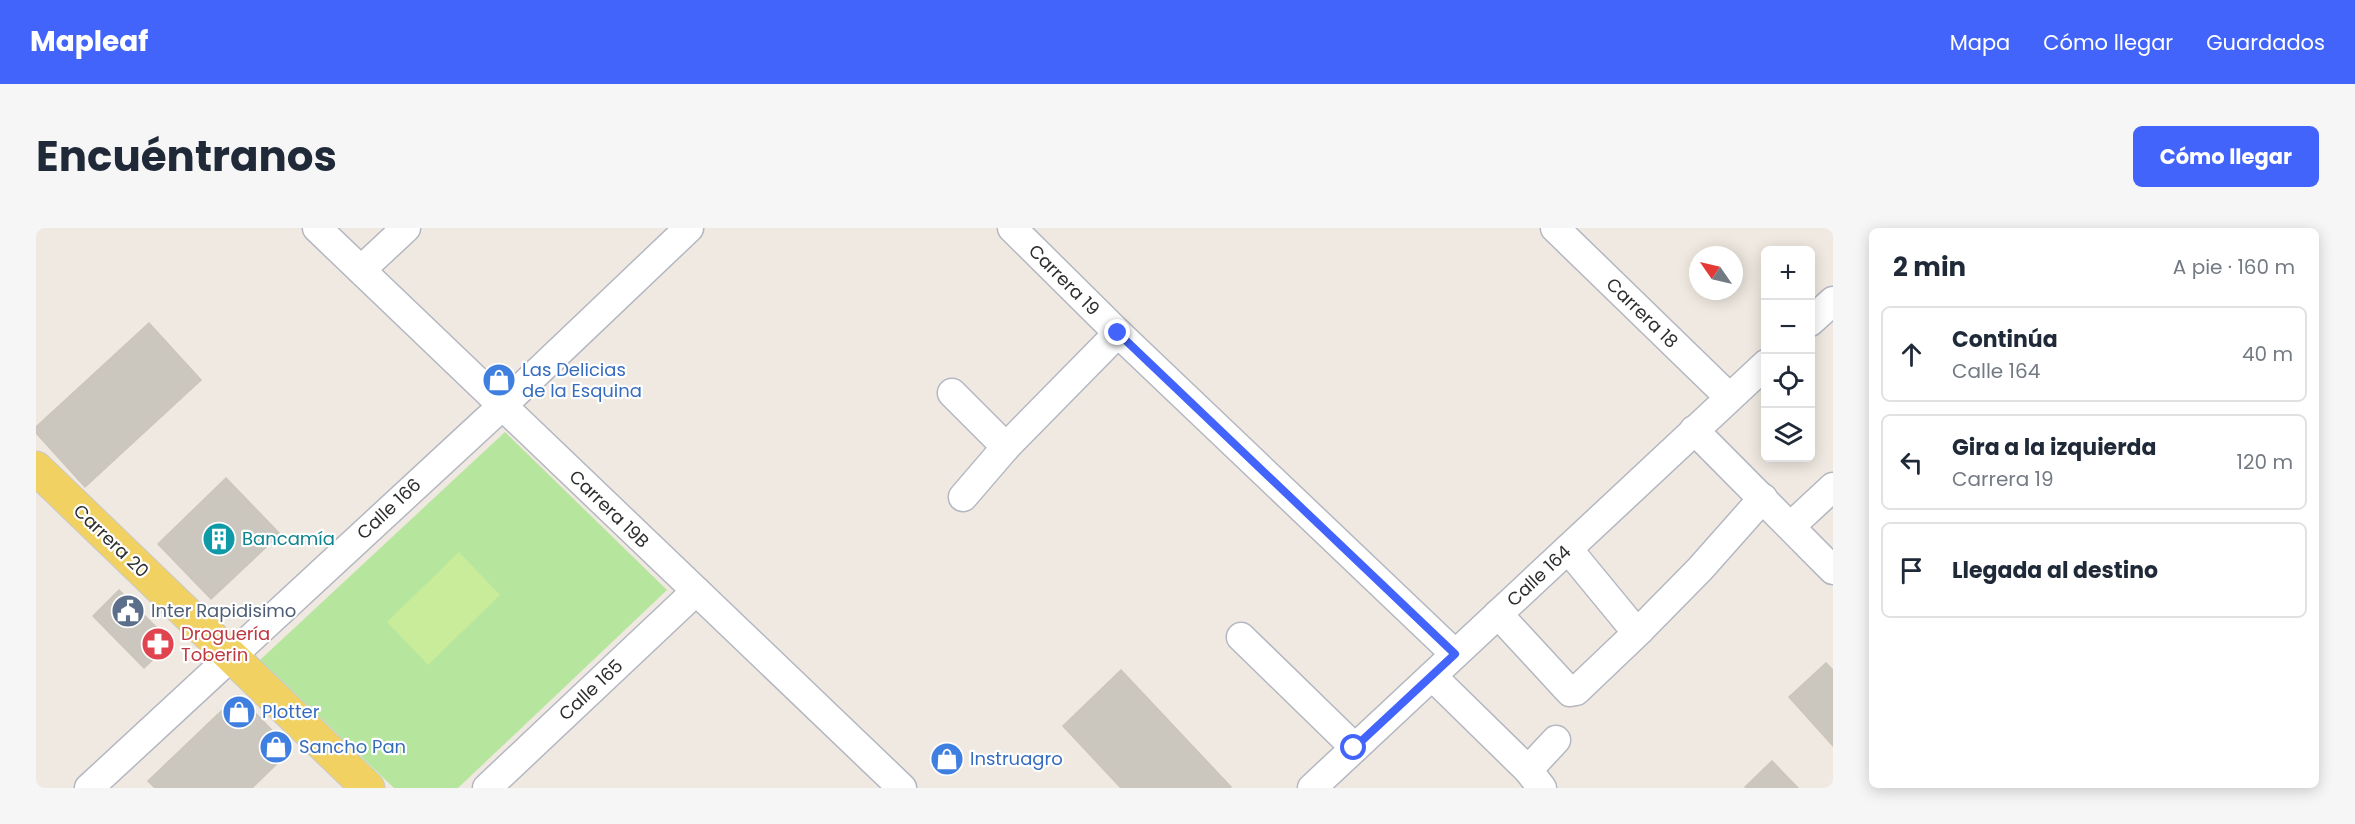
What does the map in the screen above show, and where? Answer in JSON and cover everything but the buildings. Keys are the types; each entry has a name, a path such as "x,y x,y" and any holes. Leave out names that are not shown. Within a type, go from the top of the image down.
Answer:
{"main road":[{"name":"Carrera 20","path":"36,468 368,788"}],"street":[{"name":"Carrera 19B","path":"318,228 902,788"},
{"path":"361,270 406,228"},
{"name":"Calle 166","path":"88,788 502,406 689,228"},
{"name":"Carrera 19","path":"1012,228 1118,333 1455,654"},
{"name":"Carrera 18","path":"1555,228 1729,397"},
{"path":"1815,317 1833,301"},
{"path":"963,496 1006,447 1118,333"},
{"name":"Calle 164","path":"1312,788 1761,368"},
{"path":"952,393 1006,447"},
{"path":"1694,430 1833,570"},
{"path":"1791,526 1833,487"},
{"path":"1498,614 1570,692 1576,691 1700,569 1762,498"},
{"path":"1568,549 1632,628 1640,630"},
{"name":"Calle 165","path":"487,788 696,591"},
{"path":"1241,637 1354,748"},
{"path":"1432,676 1535,779 1556,740"}],"green space":[{"path":"505,432 667,590 458,788 394,788 260,660"},
{"path":"459,552 500,595 428,665 387,622"}],"place":[{"name":"Las Delicias de la Esquina","path":"499,380"},
{"name":"Bancamía","path":"219,539"},
{"name":"Inter Rapidisimo","path":"128,611"},
{"name":"Droguería Toberin","path":"158,644"},
{"name":"Plotter","path":"239,712"},
{"name":"Sancho Pan","path":"276,747"},
{"name":"Instruagro","path":"947,759"}],"route":[{"path":"1118,333 1455,654 1354,748"}]}
